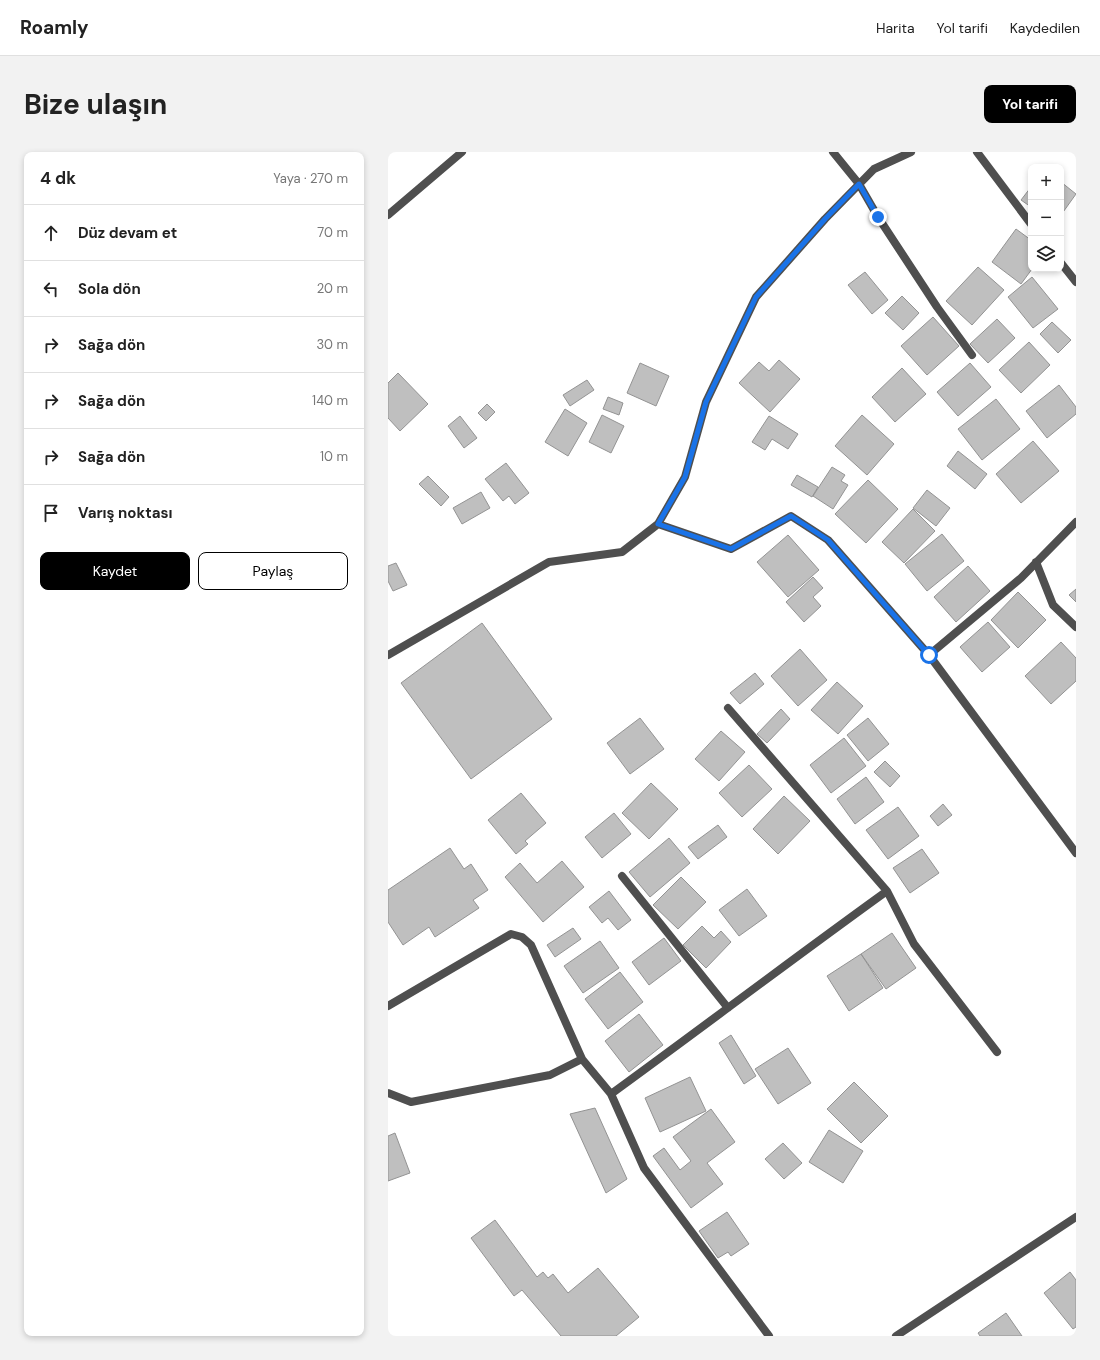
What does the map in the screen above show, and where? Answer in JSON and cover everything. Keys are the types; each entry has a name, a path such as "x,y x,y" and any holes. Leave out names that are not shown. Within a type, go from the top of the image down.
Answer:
{"street":[{"path":"388,215 462,152"},
{"path":"833,152 859,184 878,217 937,307 972,354"},
{"path":"388,655 549,562 622,552 658,524 685,477 706,402 756,297 825,219 874,169 912,152"},
{"path":"977,152 1028,220"},
{"path":"1064,267 1076,282"},
{"path":"658,524 731,549 791,516 828,540 929,655 1076,852"},
{"path":"929,655 1021,578 1076,522"},
{"path":"1036,562 1053,606 1076,627"},
{"path":"728,708 887,891 914,944 997,1052"},
{"path":"622,876 728,1008"},
{"path":"611,1094 768,977 887,891"},
{"path":"388,1006 511,934 522,937 531,945 582,1059 611,1094 644,1168 768,1336"},
{"path":"388,1093 411,1102 550,1074 582,1059"},
{"path":"896,1336 1076,1217"}],"building":[{"path":"1064,184 1076,194 1064,211"},
{"path":"1028,191 1028,205 1021,200"},
{"path":"1016,229 1028,238 1028,272 1030,272 1021,284 992,262"},
{"path":"978,267 1004,290 972,325 946,301"},
{"path":"865,272 888,300 872,314 848,285"},
{"path":"1032,277 1058,309 1033,328 1008,297"},
{"path":"902,296 919,313 903,330 885,313"},
{"path":"933,317 959,346 927,375 901,346"},
{"path":"997,319 1015,338 988,363 970,344"},
{"path":"1052,322 1071,340 1058,353 1040,334"},
{"path":"1029,342 1050,365 1021,393 999,370"},
{"path":"779,360 800,379 770,412 739,383 759,362 769,371"},
{"path":"640,363 669,376 656,406 627,393"},
{"path":"970,363 991,387 958,416 937,392"},
{"path":"902,368 926,394 895,422 872,397"},
{"path":"398,373 428,404 400,431 388,418 388,383"},
{"path":"587,380 594,390 570,406 563,395"},
{"path":"1059,385 1076,407 1076,414 1047,438 1026,411"},
{"path":"608,397 623,403 619,415 603,409"},
{"path":"996,399 1020,429 982,460 958,429"},
{"path":"487,404 495,412 486,421 478,413"},
{"path":"565,409 587,423 568,456 545,442"},
{"path":"602,415 624,426 611,453 589,442"},
{"path":"862,415 894,444 867,475 835,446"},
{"path":"460,416 477,438 464,448 448,426"},
{"path":"769,416 798,434 788,449 772,439 765,450 752,442"},
{"path":"1033,441 1059,471 1021,503 996,474"},
{"path":"958,451 987,474 975,489 947,466"},
{"path":"506,463 529,493 515,504 509,496 503,501 485,479"},
{"path":"832,467 845,475 841,481 848,485 833,509 813,496"},
{"path":"797,475 818,487 812,497 791,485"},
{"path":"428,476 449,497 441,506 419,484"},
{"path":"868,480 898,509 866,543 835,514"},
{"path":"927,490 950,508 936,526 913,508"},
{"path":"481,492 490,508 462,524 453,508"},
{"path":"913,509 935,531 904,563 882,542"},
{"path":"942,534 964,561 927,591 905,564"},
{"path":"788,535 819,570 788,597 757,562"},
{"path":"396,563 407,585 393,591 388,581 388,566"},
{"path":"968,566 990,591 956,622 934,597"},
{"path":"813,577 823,588 813,597 821,606 804,622 786,602"},
{"path":"1076,589 1076,602 1069,595"},
{"path":"1018,592 1046,620 1018,648 991,620"},
{"path":"988,622 1010,647 982,672 960,647"},
{"path":"482,623 552,719 471,779 401,683"},
{"path":"1061,642 1076,658 1076,681 1051,704 1025,676"},
{"path":"800,649 827,680 798,706 771,676"},
{"path":"755,673 764,684 740,704 730,693"},
{"path":"837,682 863,706 838,734 811,710"},
{"path":"781,709 790,719 767,743 757,734"},
{"path":"640,718 664,749 630,774 607,743"},
{"path":"868,718 889,744 868,761 847,735"},
{"path":"721,731 745,752 719,781 695,759"},
{"path":"844,738 866,766 831,793 810,765"},
{"path":"885,761 900,776 890,787 874,772"},
{"path":"749,765 772,789 742,817 719,793"},
{"path":"866,777 884,802 855,824 837,799"},
{"path":"651,783 678,809 649,839 622,813"},
{"path":"521,793 546,823 525,841 528,844 516,854 488,820"},
{"path":"784,796 810,821 778,854 753,829"},
{"path":"943,804 952,815 938,826 930,816"},
{"path":"898,807 919,836 888,859 866,830"},
{"path":"614,813 631,834 602,858 585,837"},
{"path":"718,825 727,837 698,859 688,847"},
{"path":"669,838 690,863 650,897 629,872"},
{"path":"450,848 464,869 471,864 488,890 473,900 479,908 435,937 429,927 403,945 388,922 388,890"},
{"path":"922,849 939,873 910,893 893,868"},
{"path":"562,861 584,887 543,922 505,877 520,863 537,883"},
{"path":"681,877 706,902 678,929 653,905"},
{"path":"747,889 767,916 739,936 719,910"},
{"path":"609,891 631,920 618,930 608,918 602,923 589,907"},
{"path":"702,926 714,938 721,931 731,942 706,968 683,945"},
{"path":"573,928 581,939 555,957 547,945"},
{"path":"892,933 916,968 886,989 861,954"},
{"path":"664,938 681,961 649,985 632,962"},
{"path":"600,941 619,968 583,993 564,966"},
{"path":"861,954 883,988 849,1011 827,976"},
{"path":"620,972 643,1002 608,1029 585,999"},
{"path":"639,1014 663,1045 629,1072 605,1041"},
{"path":"731,1035 756,1076 744,1084 719,1043"},
{"path":"788,1048 811,1083 778,1104 755,1069"},
{"path":"690,1077 706,1111 660,1132 645,1098"},
{"path":"854,1082 888,1116 861,1143 827,1109"},
{"path":"595,1108 627,1179 606,1193 570,1114"},
{"path":"711,1109 735,1142 707,1163 723,1184 691,1208 653,1156 664,1148 680,1170 691,1161 673,1137"},
{"path":"829,1130 863,1151 843,1183 809,1162"},
{"path":"395,1133 410,1173 388,1181 388,1136"},
{"path":"783,1143 802,1163 784,1179 765,1159"},
{"path":"727,1212 749,1244 731,1256 728,1252 718,1258 699,1231"},
{"path":"495,1220 537,1277 543,1272 548,1278 553,1274 568,1293 598,1268 639,1317 616,1336 561,1336 522,1290 514,1296 471,1238"},
{"path":"1070,1272 1076,1280 1076,1327 1073,1329 1044,1293"},
{"path":"1006,1313 1022,1336 980,1336 978,1333"}],"route":[{"path":"878,217 859,184 825,219 756,297 706,402 685,477 658,524 731,549 791,516 828,540 929,655"}]}
